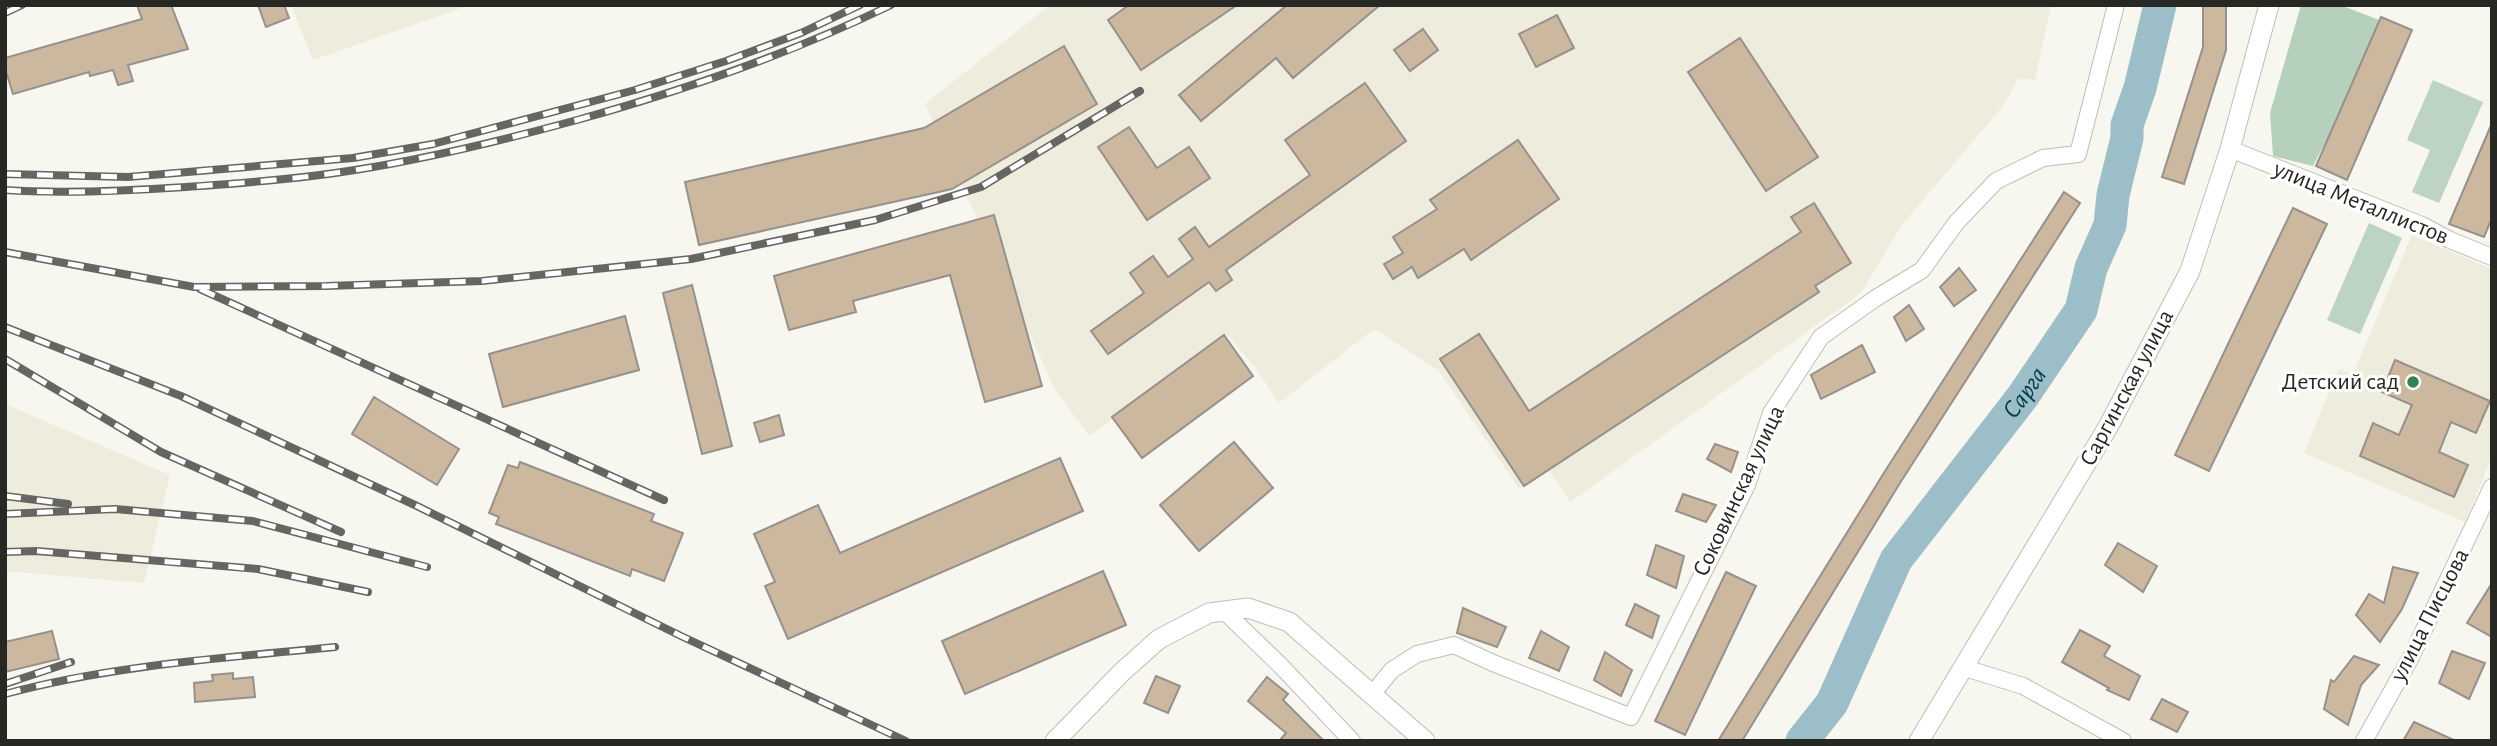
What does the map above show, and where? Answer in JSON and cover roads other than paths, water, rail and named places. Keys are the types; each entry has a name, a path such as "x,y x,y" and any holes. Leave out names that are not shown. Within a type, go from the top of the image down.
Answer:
{"street":[{"name":"Соковинская улица","path":"1372,694 1392,670 1418,654 1454,645 1631,717 1747,485 1771,413 1821,337 1922,270 1956,223 1996,181 2043,158 2078,155 2116,5"},
{"name":"Саргинская улица","path":"1919,741 2108,427 2190,271 2230,149 2269,5"},
{"name":"улица Металлистов","path":"2230,149 2422,225 2492,257"},
{"name":"улица Писцова","path":"2364,741 2411,657 2492,487"},
{"path":"1055,741 1122,672 1159,639 1209,613 1248,608 1289,622 1425,741"},
{"path":"1224,611 1280,664 1352,741"},
{"path":"1965,668 2023,686 2123,741"}],"waterway":[{"name":"Сарга","path":"1802,741 1832,703 1896,560 2023,396 2081,310 2091,268 2110,225 2113,195 2127,138 2127,125 2140,88 2160,5"}],"railway":[{"path":"5,13 22,5"},
{"path":"5,174 128,177 353,158 433,144 635,90 726,61 801,33 860,5"},
{"path":"5,190 96,192 249,182 334,173 439,154 577,120 697,83 776,55 891,5"},
{"path":"5,252 194,287 482,281 691,259 875,220 981,187 1140,91"},
{"path":"200,289 664,500"},
{"path":"5,327 181,396 906,741"},
{"path":"5,359 161,452 341,532"},
{"path":"5,496 68,504"},
{"path":"5,514 115,509 253,521 427,567"},
{"path":"5,552 36,551 258,569 368,592"},
{"path":"5,694 127,669 335,647"},
{"path":"5,684 71,662"}],"place":[{"name":"Детский сад","path":"2413,382"}]}
